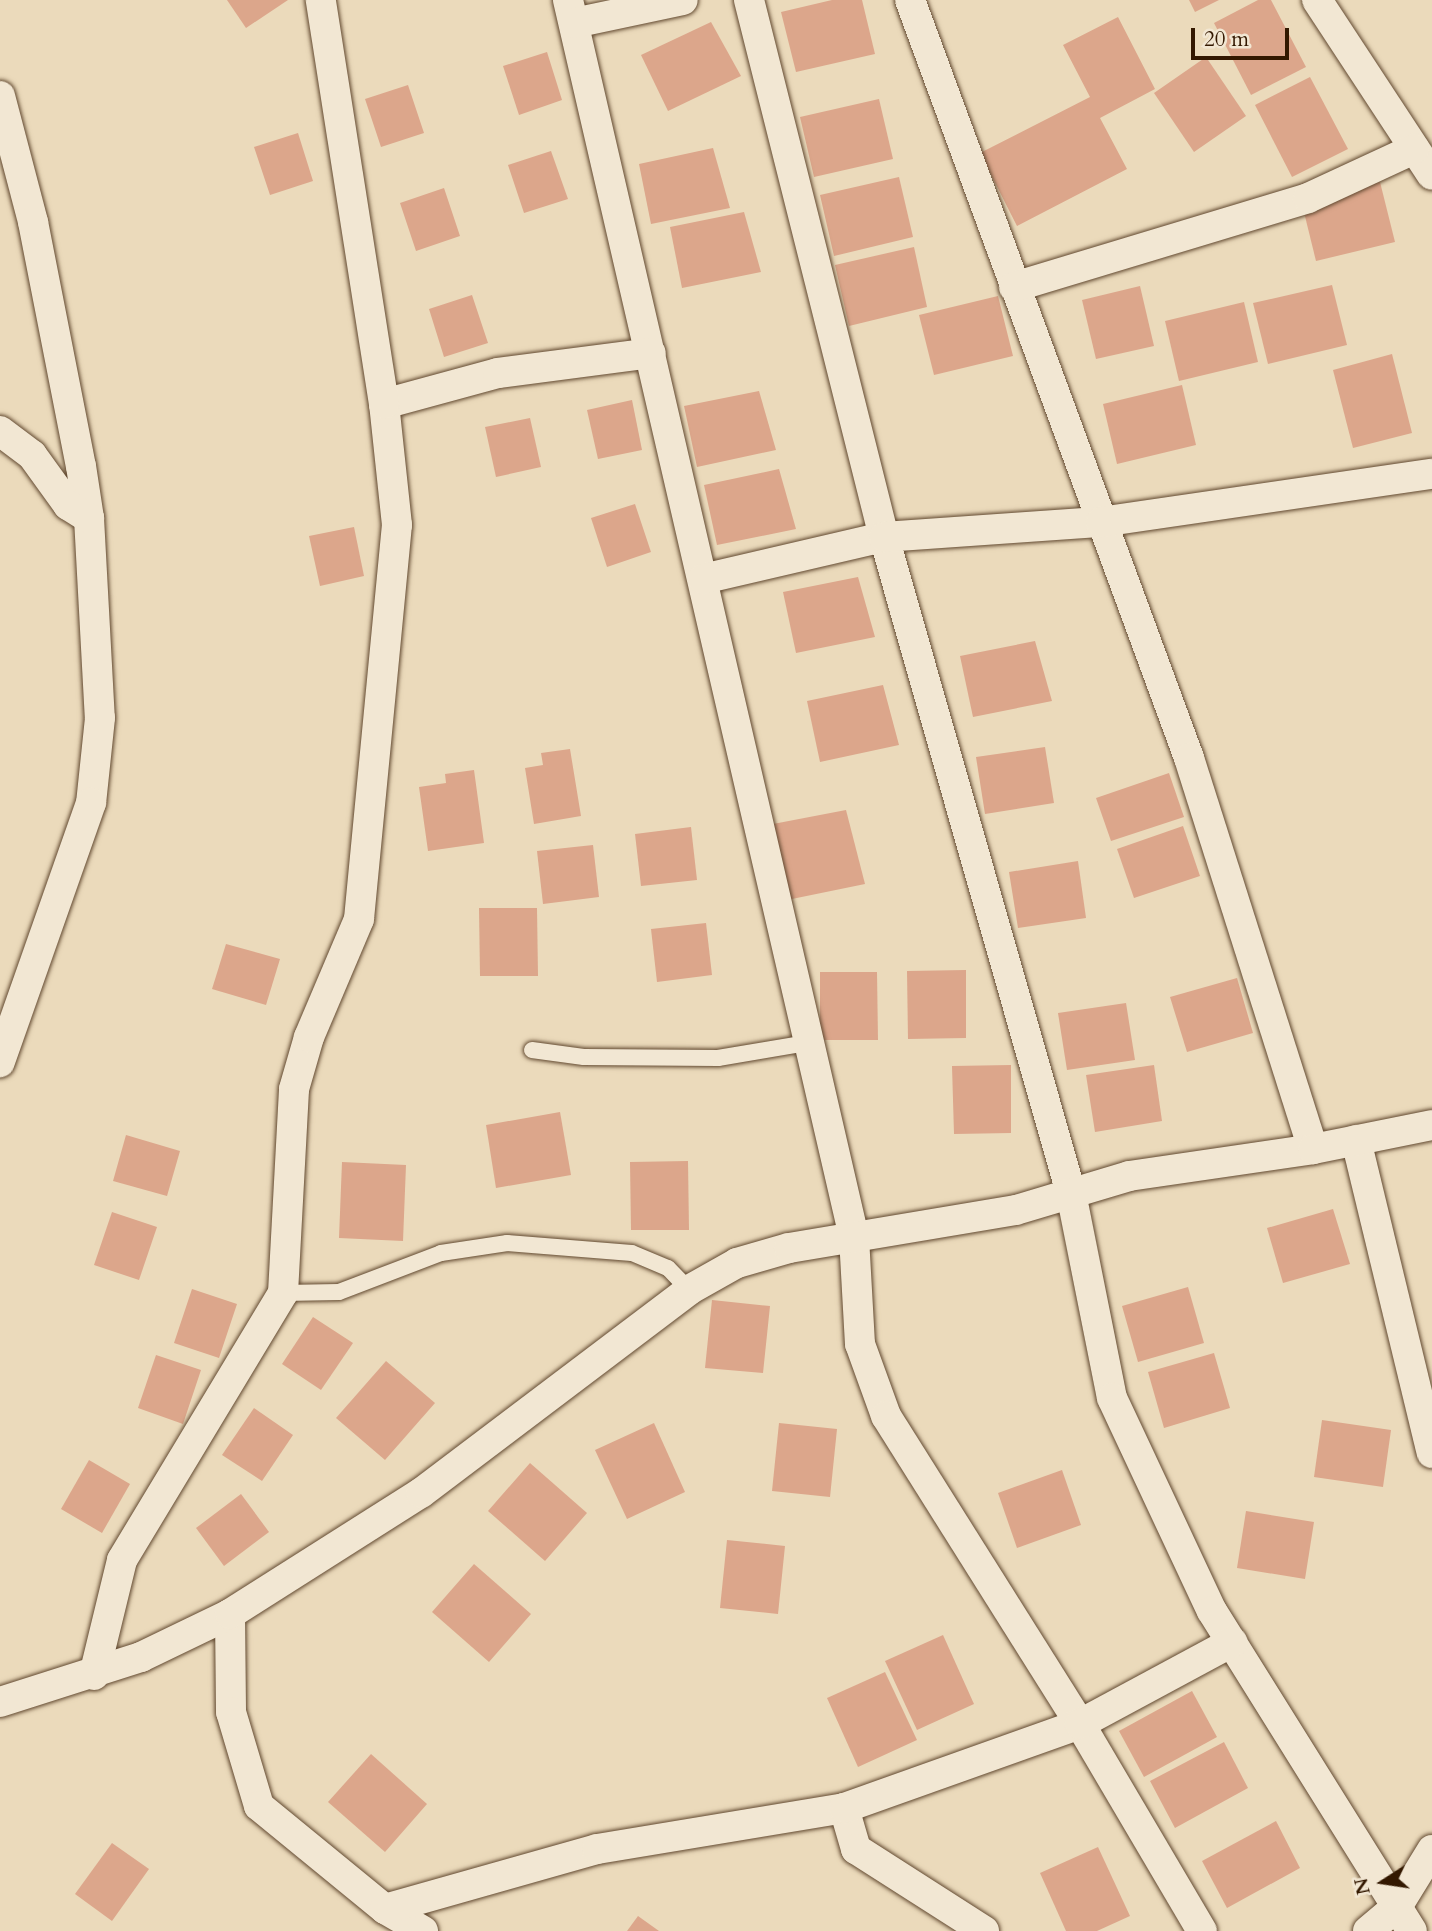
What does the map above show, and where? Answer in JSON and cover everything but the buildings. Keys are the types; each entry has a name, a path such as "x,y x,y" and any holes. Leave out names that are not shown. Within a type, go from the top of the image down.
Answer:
{"street":[{"path":"94,1675 122,1560 283,1293 294,1089 309,1037 359,919 397,525 384,404 321,0"},
{"path":"682,0 571,12 854,1237 860,1344 886,1416 1080,1724 1202,1931"},
{"path":"749,0 884,537 1071,1193 1112,1398 1212,1611 1405,1919"},
{"path":"910,0 1189,758 1313,1149"},
{"path":"1317,0 1432,175"},
{"path":"0,96 33,222 89,518 98,761 91,803 0,1062"},
{"path":"1014,288 1297,201 1414,149"},
{"path":"384,404 498,373 651,353"},
{"path":"0,430 32,455 68,505 89,518"},
{"path":"702,579 884,537 1101,522 1432,474"},
{"path":"0,1702 94,1675 230,1614 421,1493 689,1290 763,1254 1016,1210 1129,1176 1313,1149 1432,1125"},
{"path":"1356,1140 1432,1453"},
{"path":"230,1614 231,1712 259,1806 385,1909 423,1931"},
{"path":"385,1909 597,1849 844,1808 1080,1724 1232,1642"},
{"path":"844,1808 856,1849 984,1931"},
{"path":"1405,1919 1432,1850"},
{"path":"1368,1931 1405,1919"}],"lane":[{"path":"532,1050 584,1057 718,1058 808,1043"},
{"path":"283,1293 339,1292 441,1253 507,1243 632,1253 668,1268 689,1290"}]}
